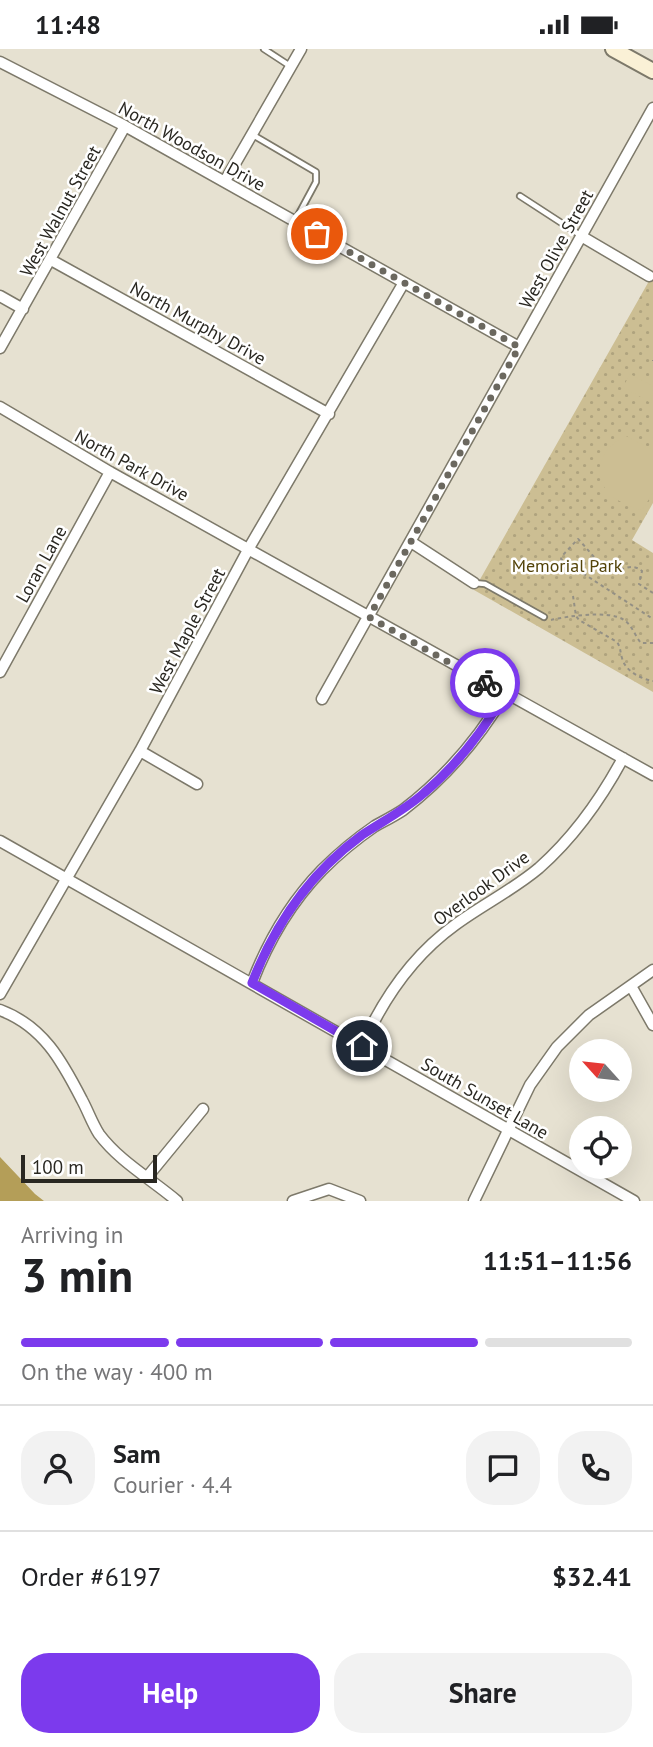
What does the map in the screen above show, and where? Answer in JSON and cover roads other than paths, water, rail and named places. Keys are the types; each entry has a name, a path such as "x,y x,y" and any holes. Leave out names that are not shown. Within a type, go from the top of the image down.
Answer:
{"street":[{"path":"225,181 300,49"},
{"path":"613,49 653,71"},
{"name":"North Woodson Drive","path":"0,62 125,126 519,347"},
{"name":"West Olive Street","path":"322,699 653,109"},
{"name":"West Walnut Street","path":"0,348 125,126"},
{"path":"581,236 651,276"},
{"name":"North Murphy Drive","path":"51,260 329,414"},
{"name":"West Maple Street","path":"0,994 140,751 249,548 403,284"},
{"path":"0,296 23,309"},
{"name":"North Park Drive","path":"0,407 110,472 653,775"},
{"name":"Loran Lane","path":"0,672 110,472"},
{"path":"411,542 474,583"},
{"path":"252,983 273,935 303,891 340,853 379,824 400,813 442,776 475,739 505,694"},
{"path":"140,751 197,783"},
{"name":"Overlook Drive","path":"362,1046 384,1002 417,959 453,926 520,882 557,851 592,809 623,758"},
{"name":"South Sunset Lane","path":"0,841 634,1201"},
{"path":"474,1201 530,1085 557,1047 589,1015 653,970"},
{"path":"631,986 653,1025"},
{"path":"0,1010 24,1022 48,1043 69,1073 99,1133 124,1160 177,1201"},
{"path":"148,1176 203,1109"},
{"path":"293,1201 329,1189 360,1201"}],"lane":[{"path":"264,49 290,67"},
{"path":"252,135 316,172 316,182 295,221"},
{"path":"520,196 581,236"},
{"path":"474,583 485,584 544,617"}],"park label":[{"name":"Memorial Park","path":"567,565"}]}
